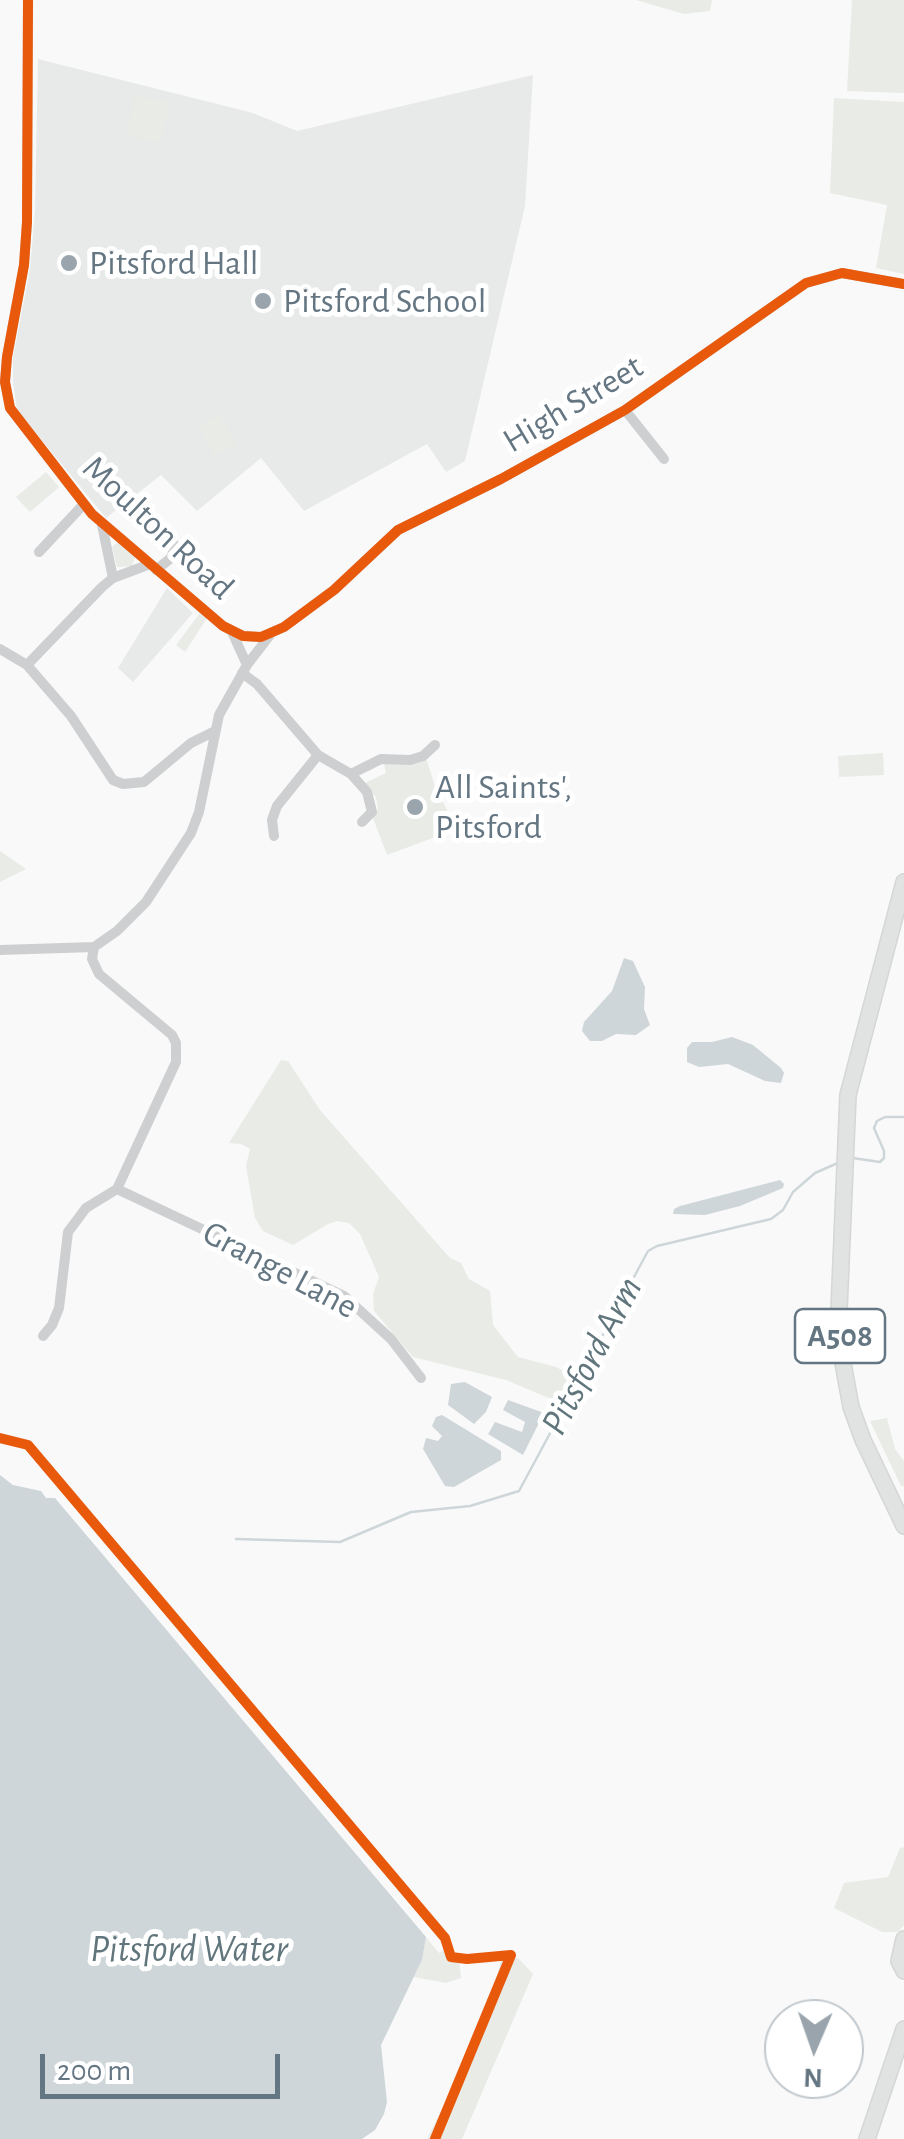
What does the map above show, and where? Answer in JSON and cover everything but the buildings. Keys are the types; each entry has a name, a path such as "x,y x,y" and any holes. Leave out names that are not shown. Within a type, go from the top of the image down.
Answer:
{"highway":[{"name":"A508","path":"904,882 853,1067 845,1115 846,1185 839,1310 843,1366 857,1424 904,1526"},
{"path":"904,1940 899,1961 904,1971"},
{"path":"867,2139 904,2029"}],"street":[{"name":"Moulton Road","path":"28,0 27,222 24,265 7,357 5,405 83,505 102,523 232,632 252,638 270,635"},
{"name":"High Street","path":"270,635 334,590 405,526 501,479 625,410 814,279 842,274 904,284"},
{"path":"625,410 664,459"},
{"path":"39,552 83,505"},
{"path":"27,664 113,578 171,558 175,547 172,538 151,519"},
{"path":"102,523 113,578"},
{"path":"232,632 244,669 256,684 318,755 350,774 368,792 372,812 362,822"},
{"path":"0,950 94,947 146,902 191,833 205,790 218,715 244,669 270,635"},
{"path":"0,649 27,664 70,715 113,780 123,784 144,782 190,743 214,732"},
{"path":"350,774 382,759 410,760 423,756 434,744"},
{"path":"274,836 272,820 277,806 318,755"},
{"path":"43,1336 52,1326 58,1308 68,1232 86,1208 117,1189 169,1080 177,1054 172,1035 164,1026 99,974 92,959 94,947"},
{"name":"Grange Lane","path":"117,1189 344,1296 391,1338 421,1378"}],"shaded area":[{"path":"636,0 712,0 710,11 684,14"},
{"path":"852,0 904,0 904,93 847,91"},
{"name":"Pitsford School","path":"38,59 253,113 297,131 533,75 525,206 465,461 446,472 427,444 304,511 261,458 197,511 161,475 106,518 17,410 13,357 30,269 35,210"},
{"path":"135,95 170,103 161,143 126,135"},
{"path":"834,98 904,102 904,274 876,268 887,205 830,193"},
{"path":"219,414 236,444 215,456 198,426"},
{"path":"46,472 59,487 30,512 16,497"},
{"path":"118,542 135,556 132,566 117,567 112,547"},
{"path":"167,588 193,613 133,682 118,668"},
{"path":"200,613 207,618 185,652 176,645"},
{"path":"883,753 884,775 839,777 838,756"},
{"path":"426,758 436,789 457,829 387,855 373,818 378,809 376,797 363,784 386,773 384,763"},
{"path":"0,851 26,869 0,882"},
{"path":"281,1060 288,1061 320,1110 450,1258 461,1263 469,1279 490,1291 493,1325 518,1357 573,1376 561,1399 506,1380 413,1357 374,1311 373,1294 379,1277 360,1234 349,1223 328,1224 293,1245 263,1231 255,1218 246,1166 250,1149 229,1143"},
{"path":"887,1418 895,1449 904,1461 904,1486 870,1421"},
{"path":"904,1847 904,1925 898,1932 882,1932 834,1908 844,1883 888,1877 900,1848"},
{"path":"426,1937 439,1953 448,1947 459,1959 461,1978 446,1983 414,1977"},
{"path":"518,1958 533,1974 462,2139 427,2139 501,1990 497,1976 501,1961"}],"water":[{"path":"624,958 633,961 645,987 644,1009 650,1025 636,1035 616,1034 602,1041 590,1041 582,1031 584,1022 612,991"},
{"path":"732,1037 753,1045 781,1068 781,1083 765,1081 728,1064 699,1067 687,1062 687,1048 692,1042"},
{"path":"780,1180 783,1188 740,1206 705,1215 673,1214 680,1206"},
{"path":"465,1382 492,1397 486,1412 474,1424 448,1405 451,1384"},
{"path":"508,1400 544,1413 523,1455 488,1434 495,1422 522,1432 525,1422 503,1410"},
{"path":"442,1415 501,1451 501,1460 454,1487 445,1486 423,1449 426,1438 438,1441 442,1436 432,1426 436,1417"},
{"name":"Pitsford Water","path":"0,1475 13,1485 55,1498 426,1937 422,1960 381,2045 387,2102 384,2114 375,2130 362,2139 0,2139"}],"waterway":[{"name":"Pitsford Arm","path":"853,1158 880,1162 884,1151 874,1128 877,1121 904,1117"},
{"name":"Pitsford Arm","path":"236,1539 340,1542 411,1512 470,1506 519,1491 648,1251 771,1219 815,1173 840,1162"}],"cycle path":[{"path":"28,0 27,222 24,265 7,357 5,382 10,408 92,514 223,626 243,636 261,637 284,627 334,590 398,530 501,479 625,410 806,283 842,273 904,284"},
{"path":"0,1438 28,1445 445,1938 451,1957 511,1955 435,2139"}],"place":[{"name":"Pitsford Hall","path":"69,263"},
{"name":"Pitsford School","path":"263,301"},
{"name":"All Saints', Pitsford","path":"415,807"}]}
